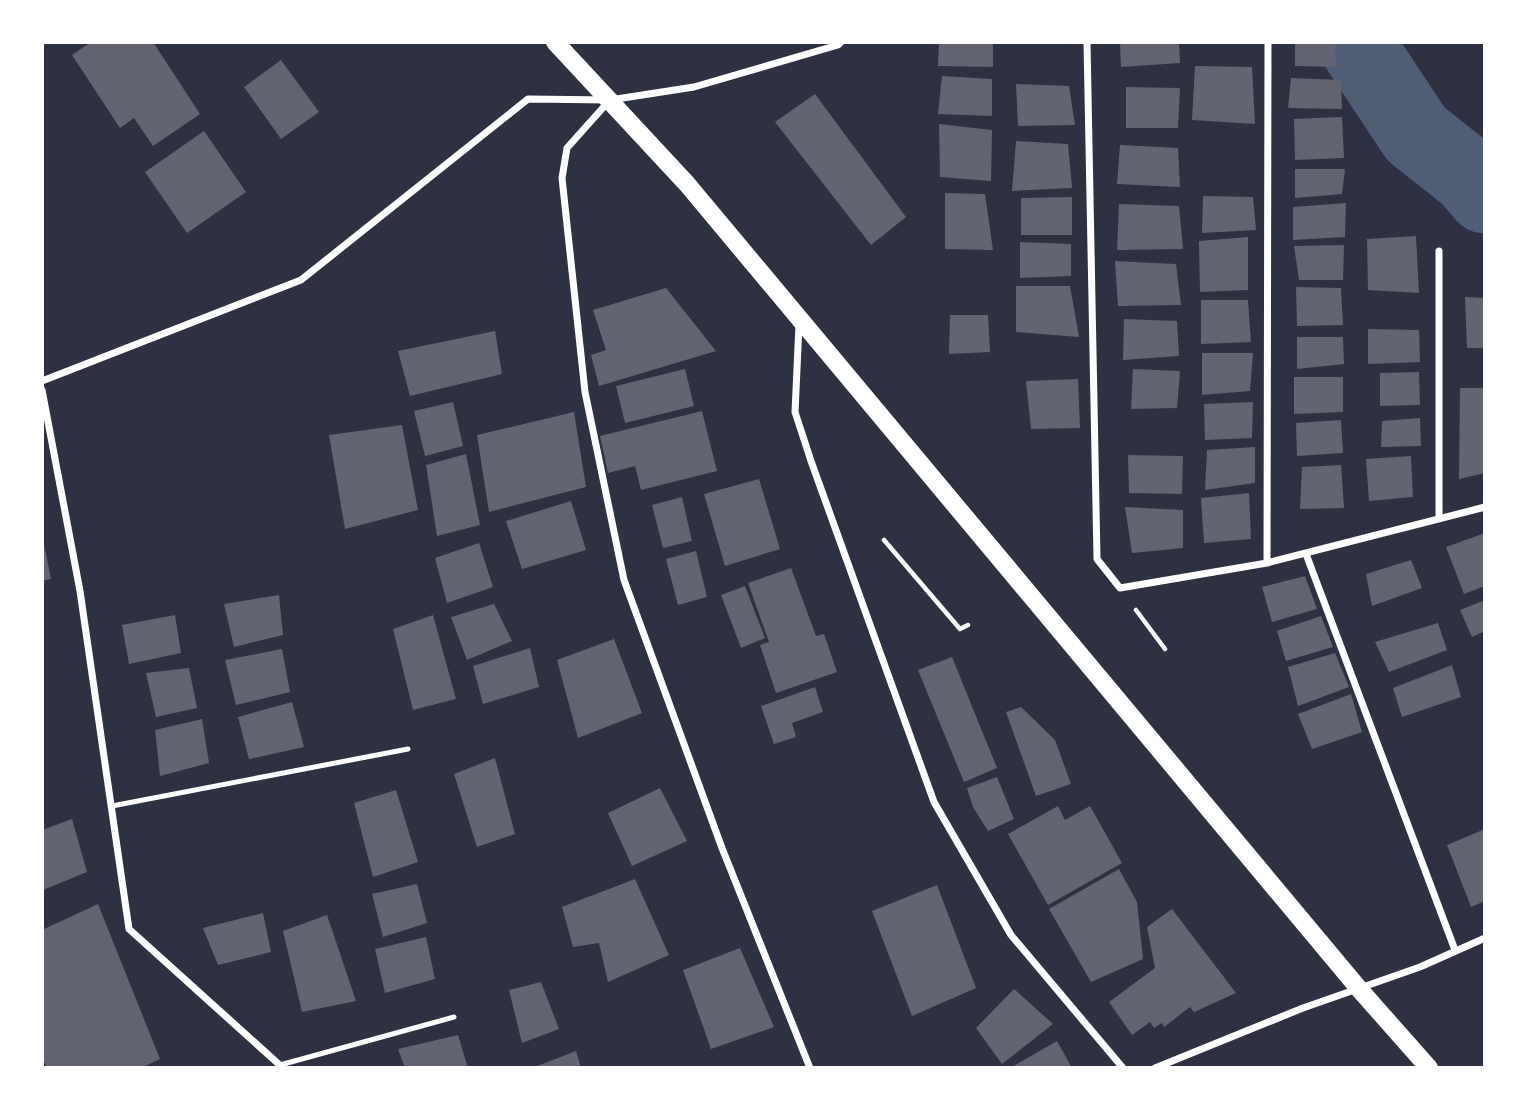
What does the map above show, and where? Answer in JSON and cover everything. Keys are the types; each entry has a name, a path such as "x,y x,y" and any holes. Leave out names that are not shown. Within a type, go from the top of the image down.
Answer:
{"main road":[{"path":"555,42 687,184 1429,1068"}],"street":[{"path":"42,381 301,280 528,99 610,100 694,87 841,42"},
{"path":"1087,42 1097,559 1120,588 1267,564 1485,507"},
{"path":"1267,564 1268,42"},
{"path":"610,100 567,148 562,178 585,392 629,593 722,848 810,1068"},
{"path":"1439,251 1439,519"},
{"path":"800,319 795,412 934,802 1011,935 1123,1068"},
{"path":"42,390 80,591 129,929 281,1067"},
{"path":"1306,554 1455,950"},
{"path":"1155,1068 1303,1008 1420,967 1485,938"}],"lane":[{"path":"112,806 408,749"},
{"path":"281,1067 454,1017"}],"path":[{"path":"884,540 960,629 968,625"},
{"path":"1131,603 1165,649"}],"building":[{"path":"91,42 153,42 200,114 153,146 134,118 120,128 72,55"},
{"path":"939,42 993,42 993,67 938,66"},
{"path":"1120,42 1179,42 1180,63 1121,67"},
{"path":"1295,42 1335,42 1336,67 1295,66"},
{"path":"281,60 319,112 281,139 244,87"},
{"path":"1195,66 1252,67 1255,124 1192,120"},
{"path":"942,76 992,79 992,116 938,114"},
{"path":"1291,78 1341,80 1342,109 1288,108"},
{"path":"1016,84 1069,86 1075,125 1018,126"},
{"path":"1126,87 1180,88 1178,128 1126,128"},
{"path":"815,94 906,217 871,245 775,122"},
{"path":"1342,117 1344,158 1295,160 1294,119"},
{"path":"939,124 992,130 991,181 940,177"},
{"path":"204,131 246,192 187,233 145,172"},
{"path":"1016,141 1068,144 1072,188 1012,191"},
{"path":"1120,145 1178,148 1180,187 1117,184"},
{"path":"1295,169 1345,169 1342,194 1295,198"},
{"path":"945,193 985,194 993,250 945,249"},
{"path":"1203,196 1253,197 1256,230 1202,233"},
{"path":"1072,197 1072,235 1021,235 1021,198"},
{"path":"1346,203 1345,237 1293,240 1293,207"},
{"path":"1119,204 1179,206 1183,249 1117,250"},
{"path":"1416,236 1419,293 1368,290 1367,239"},
{"path":"1248,237 1248,290 1200,292 1199,241"},
{"path":"1020,242 1071,244 1071,276 1020,278"},
{"path":"1344,245 1343,280 1299,280 1294,246"},
{"path":"1115,261 1176,264 1181,305 1118,306"},
{"path":"1016,286 1070,286 1079,337 1016,332"},
{"path":"1296,287 1341,288 1343,325 1297,326"},
{"path":"666,288 716,351 599,386 591,355 606,350 593,310"},
{"path":"1465,297 1485,298 1485,348 1467,348"},
{"path":"1201,300 1248,300 1251,342 1201,344"},
{"path":"950,315 988,315 990,352 949,354"},
{"path":"1124,319 1177,321 1179,356 1123,360"},
{"path":"1368,329 1419,330 1420,362 1368,364"},
{"path":"495,331 502,374 410,396 398,351"},
{"path":"1297,337 1343,337 1344,364 1297,369"},
{"path":"1202,353 1253,353 1250,391 1202,395"},
{"path":"685,369 694,406 625,423 616,386"},
{"path":"1133,369 1180,371 1177,408 1131,409"},
{"path":"1419,372 1420,405 1380,406 1380,373"},
{"path":"1294,377 1343,377 1343,412 1294,414"},
{"path":"1078,379 1080,428 1031,429 1026,381"},
{"path":"1460,388 1485,388 1485,473 1459,479"},
{"path":"453,402 463,446 425,456 414,411"},
{"path":"1253,402 1252,438 1205,440 1204,404"},
{"path":"702,411 717,471 641,490 635,466 608,473 600,436"},
{"path":"574,412 586,487 489,512 477,435"},
{"path":"1420,418 1421,446 1381,447 1382,421"},
{"path":"1341,420 1343,453 1297,456 1296,423"},
{"path":"402,425 418,510 345,529 329,435"},
{"path":"1255,447 1255,483 1205,490 1207,450"},
{"path":"466,454 480,525 437,536 426,465"},
{"path":"1128,455 1183,456 1182,494 1129,493"},
{"path":"1411,456 1413,497 1369,501 1366,459"},
{"path":"1341,465 1344,508 1300,509 1302,467"},
{"path":"759,479 780,549 725,566 704,494"},
{"path":"1249,493 1251,539 1204,543 1201,498"},
{"path":"682,497 692,541 663,548 652,505"},
{"path":"571,501 586,550 522,569 506,521"},
{"path":"1125,507 1183,510 1183,548 1132,553"},
{"path":"1485,533 1485,586 1464,594 1446,547"},
{"path":"42,534 51,579 42,581"},
{"path":"479,543 493,587 447,603 435,558"},
{"path":"696,551 707,597 678,605 666,559"},
{"path":"1411,560 1422,588 1372,606 1366,574"},
{"path":"791,568 816,636 824,634 837,672 776,693 760,645 769,642 748,583"},
{"path":"1305,576 1317,609 1272,622 1262,587"},
{"path":"745,586 765,638 741,648 721,595"},
{"path":"279,595 283,635 234,647 224,604"},
{"path":"1485,600 1485,631 1472,637 1460,610"},
{"path":"494,604 512,641 467,660 451,617"},
{"path":"175,615 181,653 129,664 122,625"},
{"path":"433,615 456,699 413,710 393,629"},
{"path":"1321,616 1333,647 1286,661 1277,631"},
{"path":"1438,623 1447,650 1389,672 1375,642"},
{"path":"614,639 642,713 578,738 557,660"},
{"path":"530,648 539,687 483,704 473,666"},
{"path":"282,649 290,692 236,705 225,660"},
{"path":"1335,653 1349,687 1298,706 1288,667"},
{"path":"952,657 997,768 964,782 918,670"},
{"path":"1452,665 1461,697 1402,717 1393,688"},
{"path":"189,668 197,708 156,717 146,673"},
{"path":"815,687 823,712 792,723 796,737 774,744 761,706"},
{"path":"1351,694 1362,732 1312,749 1298,714"},
{"path":"292,702 304,747 249,759 238,717"},
{"path":"1021,707 1055,740 1071,784 1036,796 1006,712"},
{"path":"202,719 209,763 160,776 155,730"},
{"path":"495,758 515,834 477,847 454,774"},
{"path":"997,777 1014,819 988,831 973,807 967,788"},
{"path":"660,788 687,841 632,866 608,813"},
{"path":"396,790 418,862 373,877 354,803"},
{"path":"1058,806 1065,820 1090,806 1122,863 1048,905 1008,834"},
{"path":"72,819 87,872 43,890 42,830"},
{"path":"1485,829 1485,901 1471,907 1447,845"},
{"path":"1119,869 1137,902 1143,959 1091,982 1049,909"},
{"path":"635,879 669,955 608,982 599,943 573,947 562,907"},
{"path":"417,884 427,923 383,937 372,894"},
{"path":"937,885 976,988 912,1016 872,911"},
{"path":"98,904 160,1059 141,1068 47,1068 42,1057 42,930"},
{"path":"1172,909 1236,993 1194,1012 1190,1007 1164,1027 1162,1023 1154,1028 1150,1022 1132,1035 1109,1002 1155,968 1147,927"},
{"path":"263,913 271,952 218,965 203,928"},
{"path":"327,915 356,1001 302,1012 283,931"},
{"path":"426,937 435,979 385,993 375,949"},
{"path":"740,948 774,1027 711,1049 683,970"},
{"path":"541,982 559,1029 522,1043 509,990"},
{"path":"1014,989 1053,1024 1002,1064 976,1028"},
{"path":"458,1035 468,1068 405,1068 398,1049"},
{"path":"1057,1041 1072,1068 1010,1068"},
{"path":"576,1051 581,1068 532,1068"}],"waterway":[{"path":"1355,42 1416,134 1469,176 1485,195"}]}
